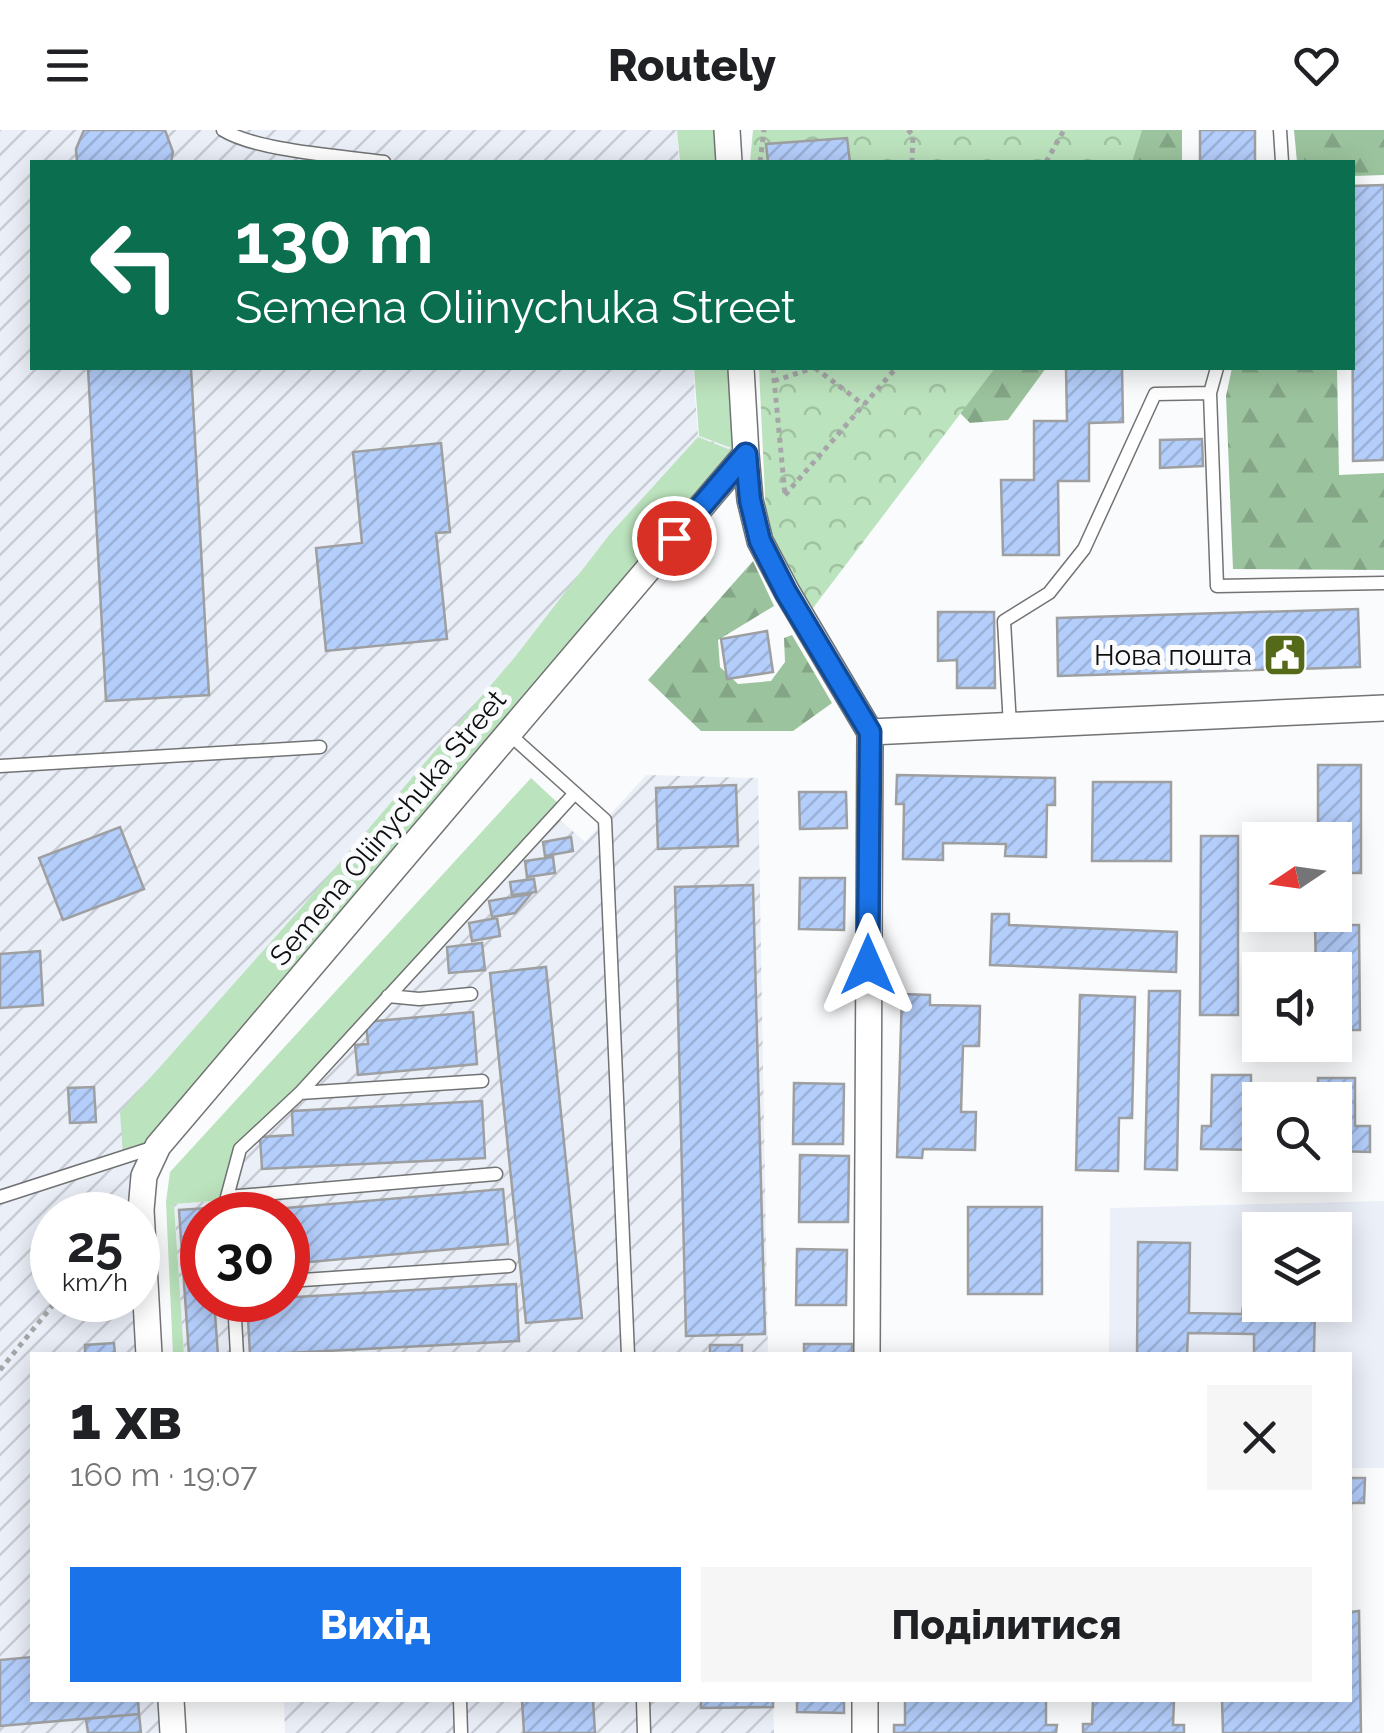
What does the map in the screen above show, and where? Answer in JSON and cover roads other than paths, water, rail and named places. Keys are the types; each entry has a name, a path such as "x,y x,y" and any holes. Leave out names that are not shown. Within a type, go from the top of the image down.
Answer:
{"street":[{"path":"728,130 729,160"},
{"path":"741,370 750,500 760,541 870,732 867,1352"},
{"name":"Semena Oliinychuka Street","path":"149,1352 141,1210 144,1176 158,1146 746,454"},
{"path":"870,732 1384,708"},
{"path":"171,1702 173,1733"},
{"path":"865,1702 865,1733"}],"lane":[{"path":"223,130 284,148 370,160"},
{"path":"1280,130 1282,160"},
{"path":"1216,370 1210,394 1217,586 1384,583"},
{"path":"1010,726 1004,621 1049,593 1084,549 1155,394 1210,394"},
{"path":"508,733 605,820 628,1352"},
{"path":"0,766 320,747"},
{"path":"228,1192 240,1149 300,1093 576,793"},
{"path":"388,996 419,999 471,994"},
{"path":"300,1093 482,1080"},
{"path":"0,1198 158,1146"},
{"path":"285,1192 496,1174"},
{"path":"310,1279 509,1266"},
{"path":"235,1322 237,1352"},
{"path":"460,1702 460,1733"},
{"path":"643,1702 644,1733"}],"place":[{"name":"Нова пошта","path":"1285,655"}]}
